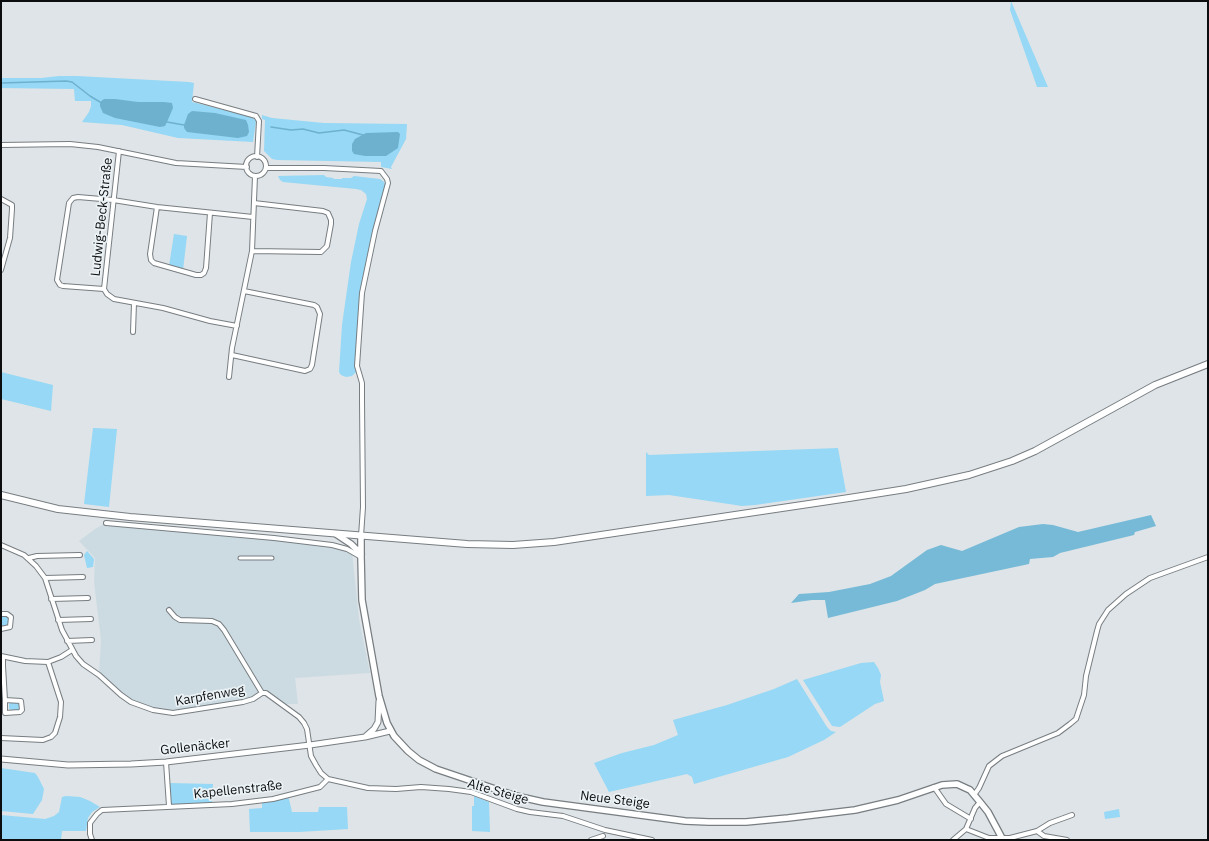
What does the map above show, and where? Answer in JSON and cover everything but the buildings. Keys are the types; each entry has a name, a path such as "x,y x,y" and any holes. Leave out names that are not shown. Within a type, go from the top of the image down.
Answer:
{"main road":[{"path":"1,495 58,509 80,512 336,534 474,544 534,544 849,498 948,481 991,469 1035,451 1155,385 1208,364"},
{"path":"336,534 350,544 361,556"},
{"name":"Neue Steige","path":"361,536 362,600 379,696 390,730 408,751 428,765 516,796 556,804 685,821 746,822 855,810 898,800 934,787 957,784 964,787 980,802 988,812 1002,839"}],"street":[{"path":"195,99 256,116 259,121 256,157"},
{"path":"1,145 70,144 119,151 176,163 247,167"},
{"name":"Ludwig-Beck-Straße","path":"119,151 104,289 110,297 114,299 163,308 210,321 237,326"},
{"path":"256,157 264,160 266,168 263,173 256,176 248,172 247,167 249,160 256,157"},
{"path":"266,168 324,168 380,171 387,179 388,183 375,231 362,293 357,366 362,383 363,507 361,536"},
{"path":"229,377 237,326 252,251 256,176"},
{"path":"104,289 63,286 58,283 57,277 70,201 73,198 78,197 113,200 157,207 253,217"},
{"path":"1,199 12,205 12,209 10,238 1,270"},
{"path":"252,251 321,252 327,246 331,224 328,213 323,211 254,203"},
{"path":"157,207 150,254 151,260 154,263 196,275 201,275 204,273 206,268 210,213"},
{"path":"232,355 305,370 310,369 312,365 320,314 317,307 314,305 244,291"},
{"path":"134,303 134,332"},
{"path":"106,523 274,538 332,545 347,549 361,556"},
{"name":"Karpfenweg","path":"1,546 17,551 29,558 36,566 45,578 58,620 72,650 83,664 109,683 131,702 153,710 173,713 230,705 249,700 262,693 268,694 299,717 304,723 307,729 310,745"},
{"path":"29,558 37,556 80,555"},
{"path":"974,795 979,788 989,766 1002,756 1058,733 1076,719 1084,695 1086,676 1099,624 1108,610 1126,594 1150,578 1208,557"},
{"path":"240,558 272,558"},
{"path":"45,578 83,576"},
{"path":"51,599 88,598"},
{"name":"Karpfenweg","path":"170,610 174,617 180,620 212,622 219,624 262,693"},
{"path":"1,614 7,614 11,617 10,627 1,629"},
{"path":"58,620 91,619"},
{"path":"67,641 92,640"},
{"path":"6,700 21,701 22,710 18,713 5,713 6,700 2,657 24,661 48,662 61,657 72,650"},
{"path":"1,738 43,740 51,737 55,733 58,728 61,702 48,662"},
{"path":"365,737 374,729 378,722 379,696"},
{"name":"Gollenäcker","path":"1,759 68,765 166,762 310,745 365,737 390,730"},
{"path":"310,745 311,756 321,773 328,779"},
{"path":"166,762 169,806"},
{"name":"Kapellenstraße","path":"92,840 90,834 90,823 102,810 240,803 273,799 320,786 328,779"},
{"name":"Alte Steige","path":"328,779 368,788 396,789 421,787 470,792 517,809 563,816 605,830 652,840"},
{"path":"934,787 946,804 971,819"},
{"path":"953,840 966,829 975,808 980,802"},
{"path":"966,829 989,838 1002,839 1022,836 1037,831 1050,823 1072,815"},
{"path":"591,840 603,838 605,830"},
{"path":"1037,831 1044,836 1067,840"}],"shaded area":[{"path":"1011,1 1048,87 1037,87 1010,10"},
{"path":"59,76 194,83 192,102 252,117 256,121 253,142 178,138 122,125 82,122 89,112 91,101 75,101 74,89 1,88 1,78 41,78"},
{"path":"104,99 172,103 173,108 165,126 160,127 115,118 103,113 100,102"},
{"path":"192,111 215,113 246,120 249,132 247,136 238,138 187,132 184,125 188,114"},
{"path":"262,115 272,118 324,123 407,124 406,139 391,167 392,169 381,167 381,162 277,160 272,159 264,151 265,120 262,119"},
{"path":"398,132 400,134 398,148 386,156 365,156 354,154 352,151 352,144 355,139 366,133"},
{"path":"324,175 334,179 351,178 354,176 380,179 386,185 363,282 358,322 356,372 352,376 346,377 341,375 339,372 342,325 351,262 359,224 367,199 366,194 361,190 356,189 283,182 278,176"},
{"path":"174,234 187,236 183,270 169,266"},
{"path":"1,372 53,385 51,411 1,399"},
{"path":"93,428 117,429 109,507 84,504"},
{"path":"838,448 846,492 742,506 669,495 646,496 646,452 649,455"},
{"path":"1151,515 1156,526 1135,532 1134,535 1060,553 1053,557 1030,559 1029,564 935,584 925,590 897,601 828,618 825,600 791,603 799,594 829,592 870,584 891,576 927,550 941,545 962,551 1019,527 1043,524 1053,525 1078,532"},
{"path":"106,523 332,545 352,552 359,619 370,673 295,678 298,704 282,704 262,693 253,699 173,713 153,710 131,702 99,675 101,640 94,582 95,558 79,541"},
{"path":"87,551 94,559 93,567 87,568 84,555"},
{"path":"1,616 7,616 9,619 10,622 7,626 1,626"},
{"path":"874,662 881,675 880,682 884,701 875,704 840,727 832,726 803,680 861,663"},
{"path":"797,679 827,727 831,731 836,732 824,740 788,757 694,784 692,777 687,774 609,792 594,763 622,753 654,745 678,735 673,720 727,705 774,689"},
{"path":"10,702 20,703 19,711 9,709"},
{"path":"1,768 35,773 38,777 44,789 42,800 33,814 1,811"},
{"path":"168,783 213,784 212,804 169,806"},
{"path":"474,796 489,802 490,832 472,831 472,806 474,806"},
{"path":"62,797 80,797 100,807 92,812 88,818 86,831 62,831 61,840 1,840 1,815 45,819 54,816 59,812"},
{"path":"288,798 292,812 318,812 319,807 347,807 348,829 299,832 250,832 249,809 262,808 262,803"},
{"path":"1119,809 1120,817 1105,819 1104,812"}],"waterway":[{"path":"1,83 72,82 100,102"},
{"path":"167,122 184,125"},
{"path":"271,127 291,130 303,129 319,133 344,130 363,135"}]}
